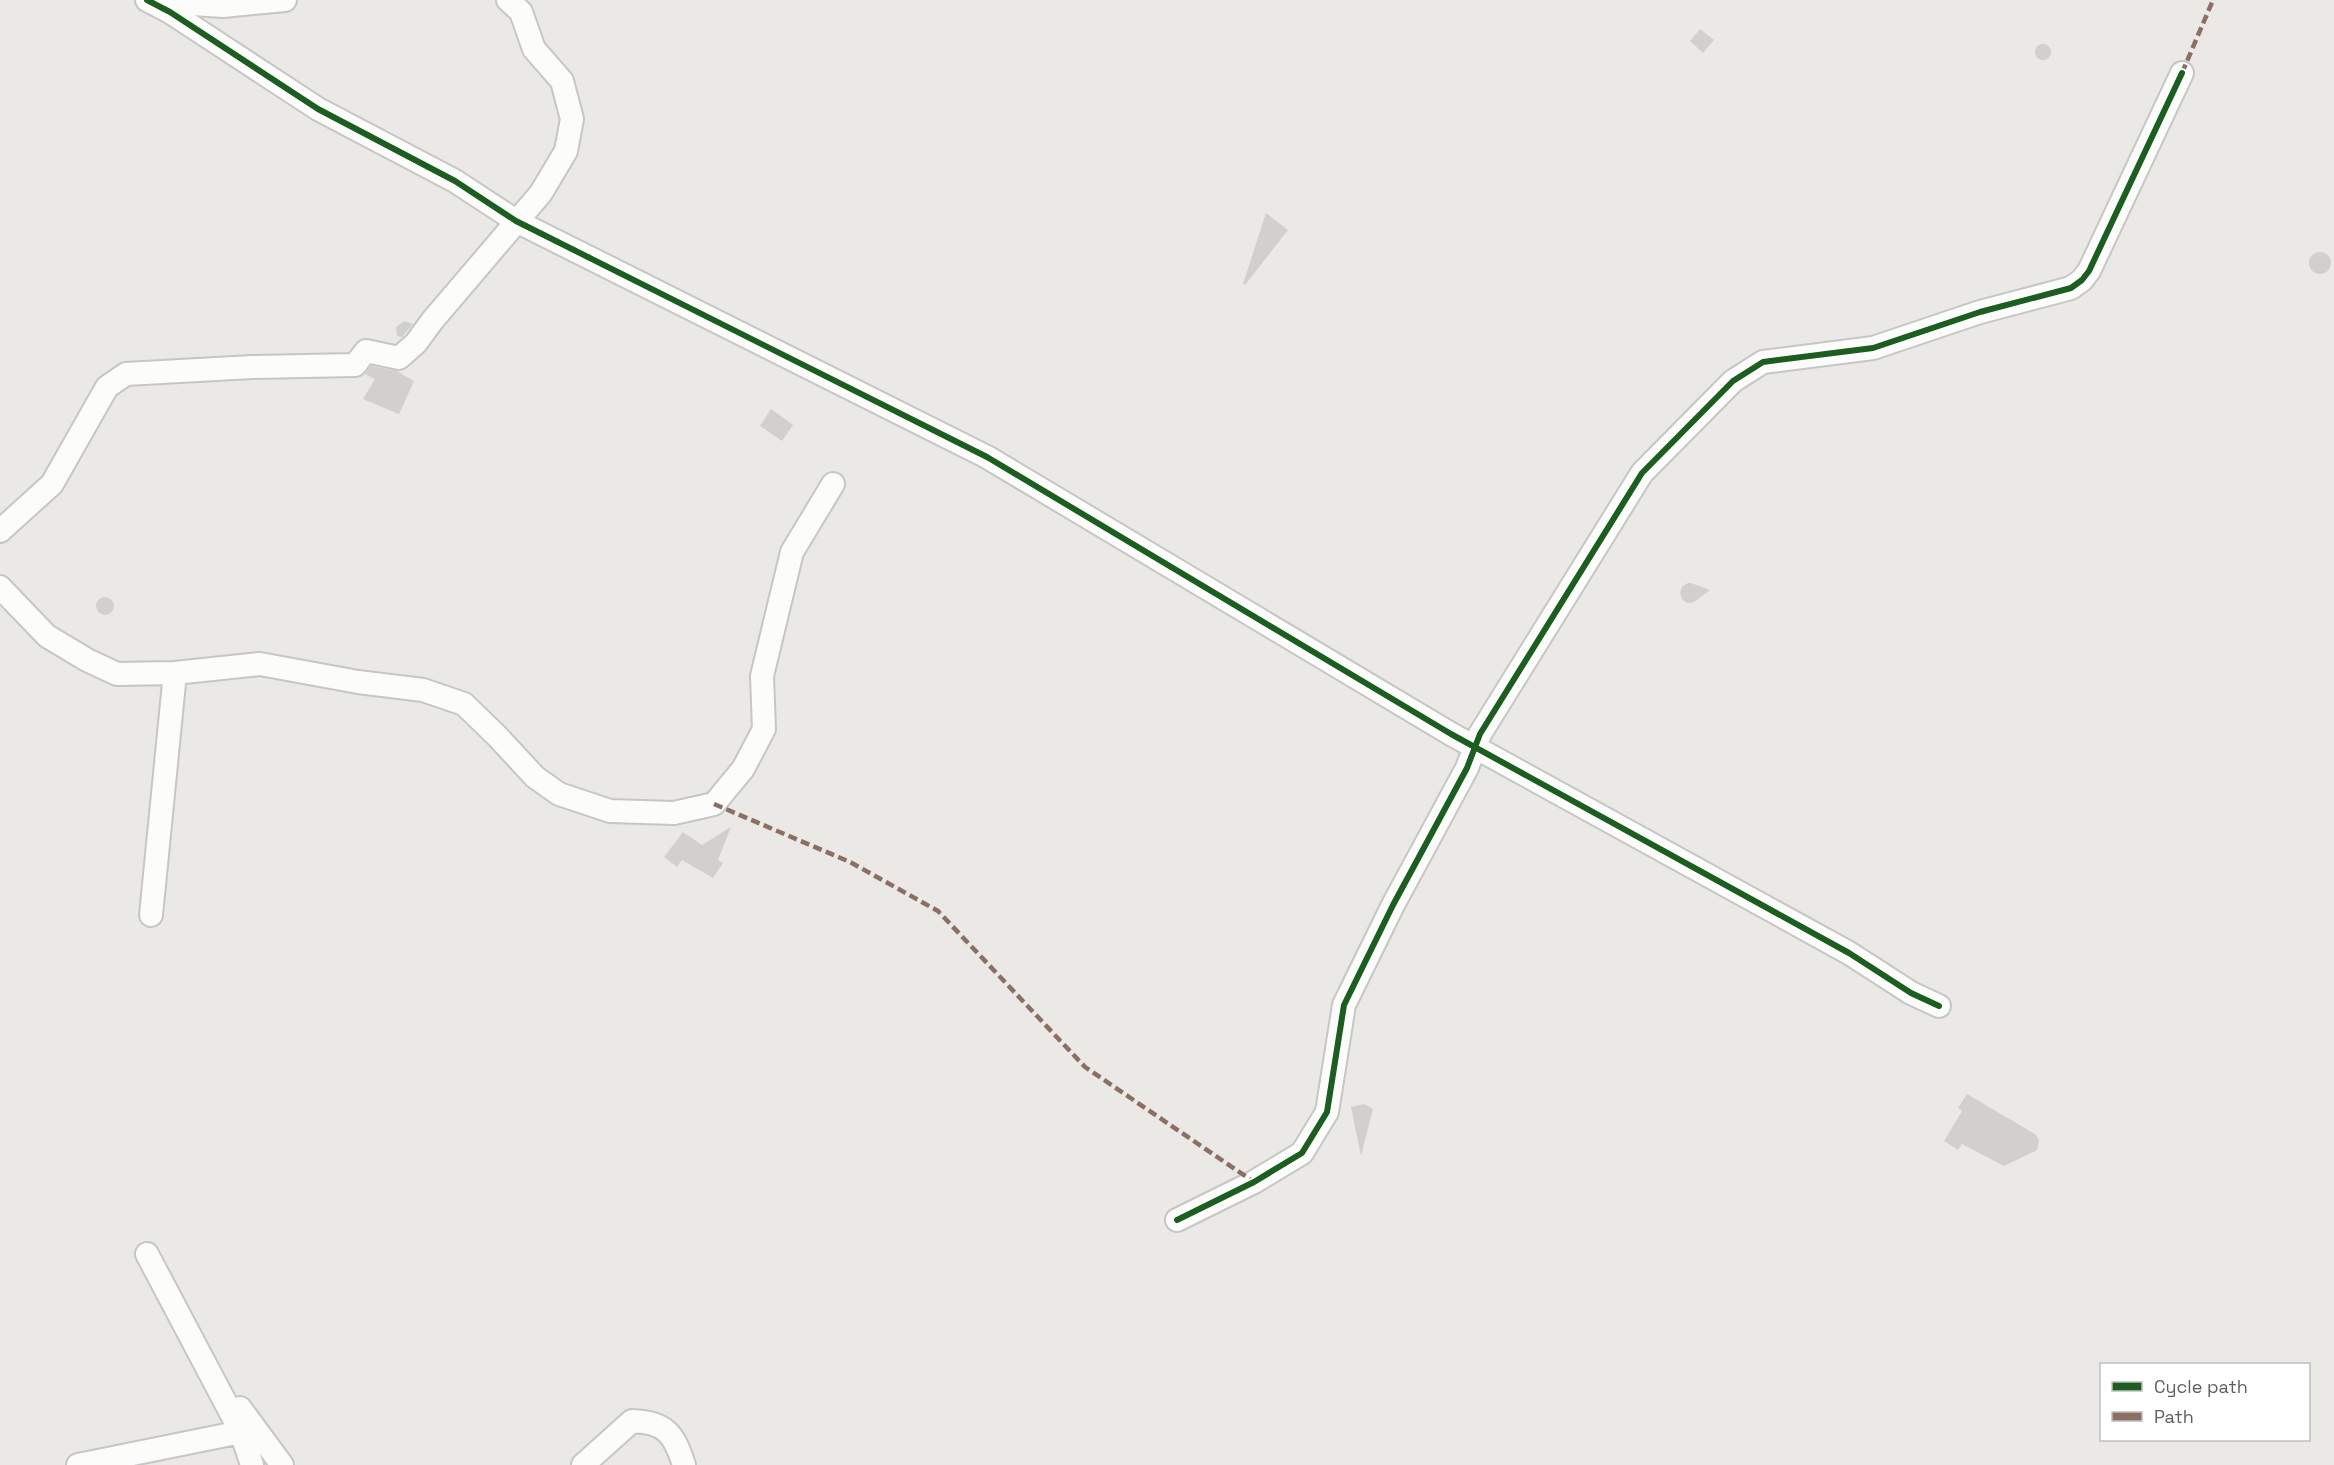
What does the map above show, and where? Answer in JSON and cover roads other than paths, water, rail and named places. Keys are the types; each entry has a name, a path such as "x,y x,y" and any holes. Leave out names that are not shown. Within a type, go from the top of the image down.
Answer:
{"street":[{"path":"147,0 170,12 318,109 455,181 516,221 987,457 1476,747 1839,948 1911,993 1939,1006"},
{"path":"170,12 193,4 223,6 285,0"},
{"path":"0,531 52,484 107,387 126,374 252,367 355,365 366,351 399,358 416,343 541,193 566,152 572,120 562,81 534,49 520,12 508,0"},
{"path":"1177,1220 1254,1182 1302,1153 1327,1112 1344,1005 1393,905 1467,768 1480,734 1642,473 1733,381 1763,362 1874,348 1980,312 2071,288 2082,280 2094,261 2181,73"},
{"path":"0,587 47,636 87,660 117,674 175,673 260,664 358,682 423,690 464,704 535,777 559,794 610,811 674,813 714,804 743,769 764,729 762,676 792,552 833,484"},
{"path":"151,915 175,673"},
{"path":"147,1254 241,1432 252,1465"},
{"path":"204,1360 282,1465"},
{"path":"583,1465 632,1421 650,1421 666,1429 684,1465"},
{"path":"78,1465 241,1432"}]}
